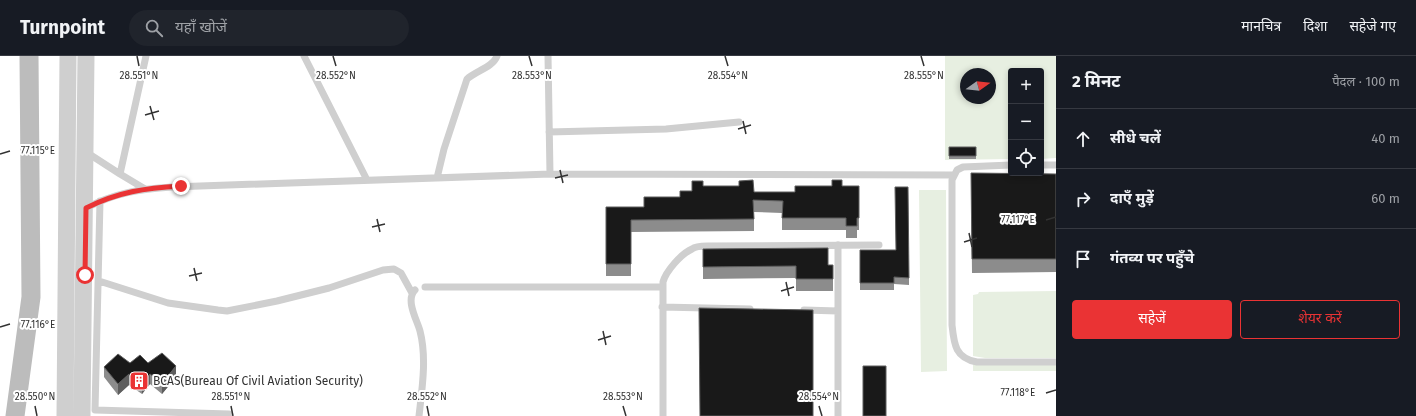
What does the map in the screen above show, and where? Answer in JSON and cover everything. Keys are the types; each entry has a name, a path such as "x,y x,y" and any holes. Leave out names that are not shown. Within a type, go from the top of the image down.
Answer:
{"main road":[{"path":"15,416 31,297 29,56"}],"street":[{"path":"65,416 68,56"},
{"path":"82,416 93,205 86,152 86,56"}],"lane":[{"path":"120,174 146,56"},
{"path":"304,56 367,180"},
{"path":"437,178 444,149 468,78 491,64 497,56"},
{"path":"548,56 550,174"},
{"path":"550,132 666,129 739,122"},
{"path":"86,152 145,189"},
{"path":"1008,165 963,167 957,170 950,188 952,326 955,346 959,354 964,358 977,362 1056,362"},
{"path":"1044,165 1056,165"},
{"path":"229,414 95,410 100,281 93,205 119,194 145,189 367,180 550,174 954,175"},
{"path":"838,245 838,416"},
{"path":"663,416 662,287 664,276 686,253 699,247 879,245"},
{"path":"100,281 168,303 222,310 277,301 329,288 383,270 394,269 401,272 414,292 411,302 420,333 423,363 419,416"},
{"path":"425,287 662,287"},
{"path":"662,307 758,309"},
{"path":"798,310 838,311"}],"shaded area":[{"path":"945,56 1056,56 1056,158 1044,159 1044,68 1008,68 1008,159 945,160"},
{"path":"919,190 946,190 947,371 921,372"},
{"path":"1056,291 1056,358 985,358 973,356 973,295 978,294 979,292"},
{"path":"973,364 1056,364 1056,371 973,371"}],"building":[{"path":"949,147 976,147 976,156 949,156"},
{"path":"971,173 1008,173 1008,176 1044,176 1044,174 1056,174 1056,259 972,259"},
{"path":"753,180 754,192 795,192 795,186 832,186 832,180 842,180 842,186 859,186 859,218 857,218 857,226 846,226 846,218 782,218 783,201 753,200 754,219 631,220 631,264 606,264 606,207 644,207 644,197 680,197 680,191 692,191 692,181 703,181 703,186 739,186 739,181"},
{"path":"895,187 908,187 909,278 894,277 894,283 860,283 860,250 896,250"},
{"path":"828,248 828,265 833,265 833,279 796,279 796,266 703,267 703,249"},
{"path":"699,308 813,310 813,416 700,416"},
{"path":"162,353 176,366 162,383 150,374 142,383 129,374 118,384 104,367 118,354 130,363 140,355 148,363"},
{"path":"863,366 886,366 886,416 863,416"}],"place":[{"name":"BCAS(Bureau Of Civil Aviation Security)","path":"139,381"}],"route":[{"path":"85,275 86,208 111,196 119,194 145,189 181,186"}]}
